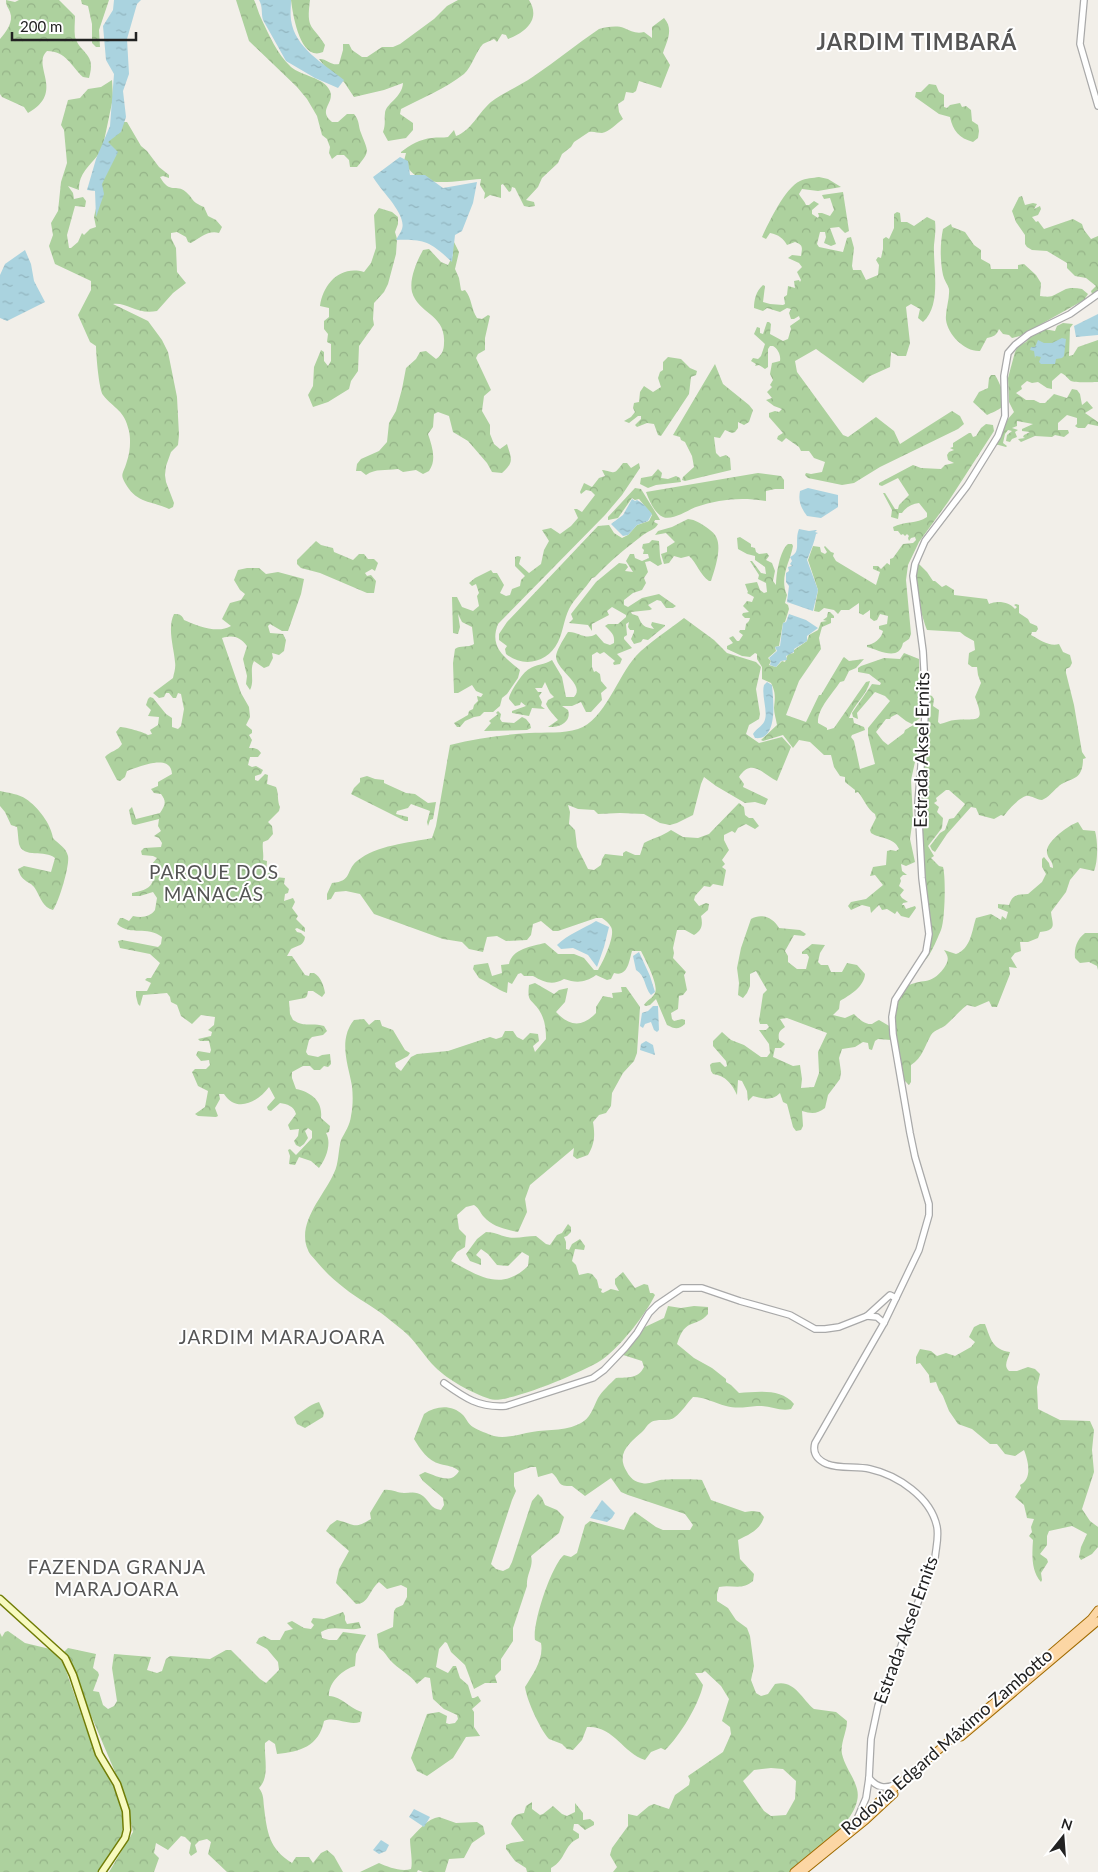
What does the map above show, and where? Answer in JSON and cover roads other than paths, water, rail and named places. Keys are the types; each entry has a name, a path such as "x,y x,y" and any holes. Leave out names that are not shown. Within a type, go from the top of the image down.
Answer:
{"main road":[{"path":"0,1599 65,1658 73,1675 99,1754 117,1784 126,1811 127,1830 125,1838 102,1872"},
{"name":"Rodovia Edgard Máximo Zambotto","path":"794,1872 899,1784 1098,1610"},
{"name":"Rodovia Edgard Máximo Zambotto","path":"802,1872 866,1820 897,1791 1098,1621"}],"street":[{"path":"1084,0 1080,44 1098,106"},
{"name":"Estrada Aksel Ernits","path":"856,1821 866,1798 870,1778 871,1739 874,1720 934,1558 937,1535 934,1519 930,1511 912,1490 885,1474 823,1462 815,1455 814,1445 884,1323 893,1296 918,1250 929,1215 929,1204 910,1134 893,1034 893,1007 904,985 926,952 928,934 918,803 926,704 923,651 913,576 915,564 925,541 967,486 998,436 1006,416 1004,376 1008,353 1028,334 1070,314 1098,294"},
{"path":"444,1383 466,1398 482,1405 495,1407 506,1406 593,1378 604,1370 624,1348 657,1305 682,1288 702,1288 790,1315 815,1329 839,1327 867,1316 893,1296"},
{"path":"867,1316 877,1317 884,1323"},
{"path":"870,1778 877,1786 881,1787 889,1788 899,1784"}],"water":[{"path":"114,0 141,0 137,4 127,39 129,74 123,91 126,117 121,132 108,142 118,152 102,184 104,194 96,217 95,191 87,190 96,159 110,126 114,74 106,60 103,26 113,10"},
{"path":"259,0 291,0 291,20 298,39 311,54 344,80 338,88 315,78 286,61 263,20"},
{"path":"400,157 408,161 410,175 425,175 443,188 477,182 473,203 462,231 455,235 452,262 427,243 414,240 396,240 402,229 401,216 373,177"},
{"path":"25,250 31,264 34,281 45,302 7,321 0,318 0,275 5,264"},
{"path":"1098,314 1098,335 1076,337 1074,326"},
{"path":"1062,338 1066,339 1064,356 1056,359 1055,364 1041,364 1039,362 1041,357 1036,356 1035,358 1034,351 1030,350 1031,347 1035,347 1038,340 1044,343 1052,343"},
{"path":"808,488 838,495 838,507 821,518 807,516 800,504 799,495 800,491"},
{"path":"632,499 641,503 652,514 648,521 637,525 628,535 623,536 611,524 623,515"},
{"path":"799,529 817,530 815,532 818,533 807,560 818,590 813,611 787,602 789,586 786,582 786,573 789,571 788,567 792,566 790,564 792,561 790,557 794,555 797,549"},
{"path":"789,614 806,620 818,628 807,636 807,641 786,656 787,660 781,661 776,667 770,665 771,661 769,658 777,651 775,647 780,646 783,623 786,622"},
{"path":"767,682 772,685 773,717 768,733 763,737 755,738 753,734 763,724 765,718 763,689"},
{"path":"596,921 609,927 597,967 588,955 573,948 561,949 557,945"},
{"path":"639,952 655,992 651,995 642,975 636,970 633,956"},
{"path":"653,1006 658,1006 659,1030 657,1032 654,1030 651,1022 645,1024 643,1028 640,1026 642,1013 648,1011"},
{"path":"646,1041 653,1045 655,1055 640,1050 641,1044"},
{"path":"602,1500 615,1513 607,1522 590,1518"},
{"path":"414,1809 430,1817 424,1827 409,1817"},
{"path":"381,1840 389,1845 386,1851 379,1854 373,1850"}],"district":[{"name":"JARDIM TIMBARÁ","path":"917,42"},
{"name":"PARQUE DOS MANACÁS","path":"214,883"},
{"name":"JARDIM MARAJOARA","path":"282,1337"},
{"name":"FAZENDA GRANJA MARAJOARA","path":"117,1578"}]}
